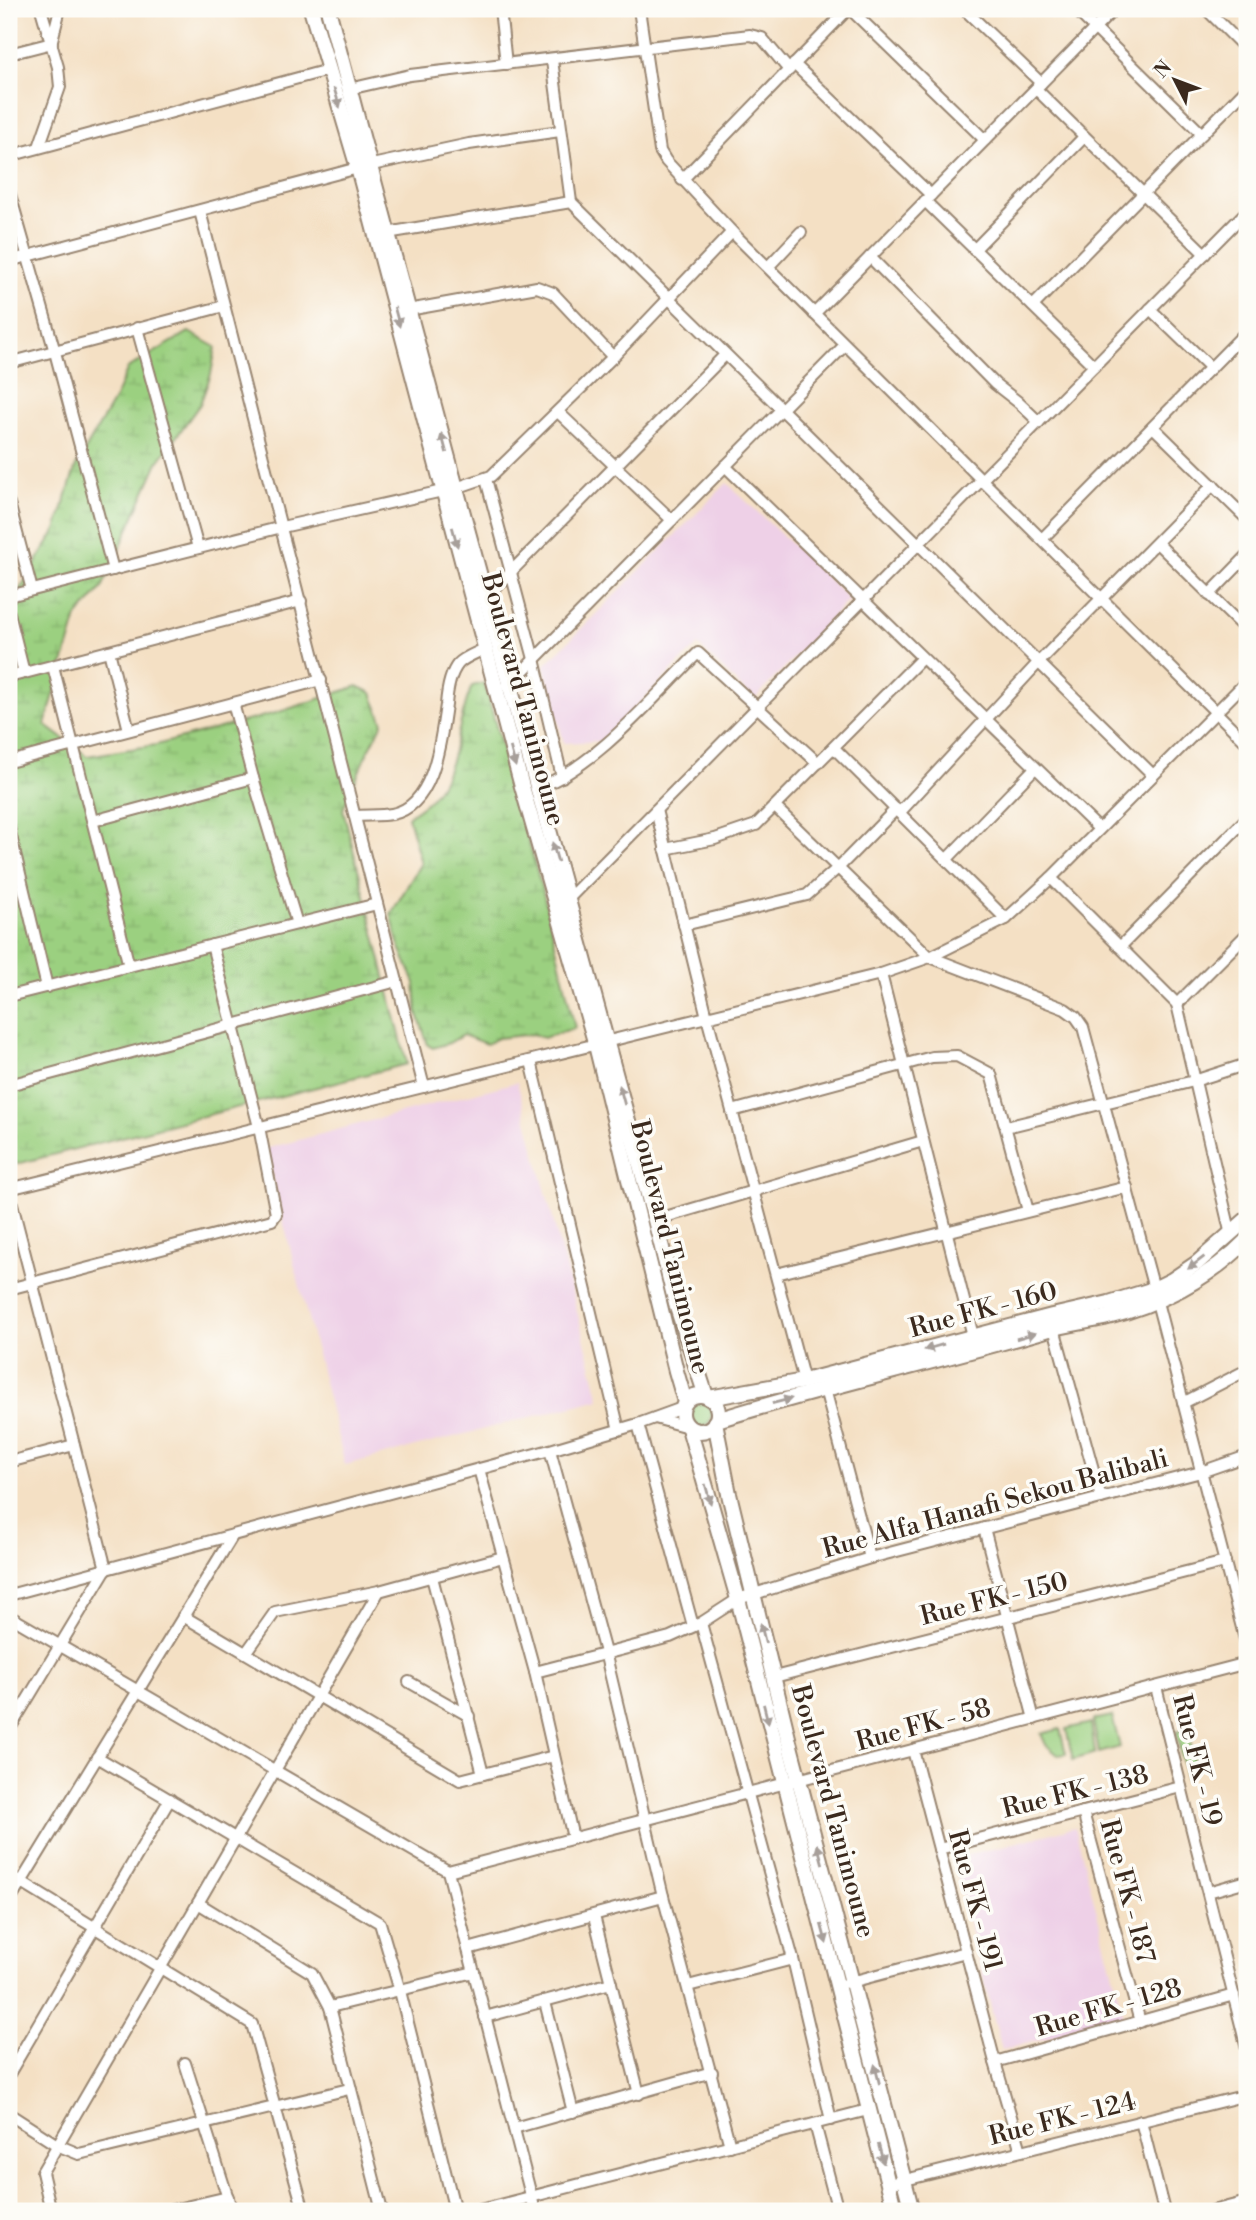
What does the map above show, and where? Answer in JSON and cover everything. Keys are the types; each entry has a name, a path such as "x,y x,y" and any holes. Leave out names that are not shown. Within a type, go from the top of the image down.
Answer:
{"main road":[{"name":"Boulevard Tanimoune","path":"311,9 328,70 387,233 408,310 520,783 655,1220 676,1304 707,1397"},
{"name":"Boulevard Tanimoune","path":"328,9 349,89 364,167 449,490 486,597 569,898 684,1405"},
{"name":"Rue FK - 160","path":"1174,1286 1247,1219"},
{"name":"Rue FK - 160","path":"716,1421 825,1389 970,1353 1054,1328 1106,1317 1174,1286 1198,1280 1247,1240"},
{"name":"Rue FK - 160","path":"707,1397 804,1381 973,1336 1155,1295"},
{"path":"693,1396 707,1397 717,1407 716,1421 712,1427 701,1431 689,1428 682,1419 684,1405 693,1396"},
{"name":"Boulevard Tanimoune","path":"716,1421 729,1494 774,1677 912,2211"},
{"name":"Boulevard Tanimoune","path":"689,1428 738,1599 895,2211"}],"street":[{"path":"39,147 60,87 58,66 41,9"},
{"path":"52,43 60,9"},
{"path":"500,9 506,64"},
{"path":"639,9 660,153 682,180 1247,743"},
{"path":"682,180 846,9 985,140"},
{"path":"964,9 1084,137 1205,254"},
{"path":"1075,9 1202,134"},
{"path":"814,314 1114,9"},
{"path":"1206,9 1247,50"},
{"path":"349,89 402,76 756,36 762,38 928,198 974,250 1094,366"},
{"path":"9,54 52,43"},
{"path":"552,60 570,202 1152,774"},
{"path":"9,156 328,70"},
{"path":"1033,306 1247,88"},
{"path":"9,261 364,167 469,144 560,131"},
{"path":"974,250 1084,137"},
{"path":"9,191 113,569"},
{"path":"387,233 570,202"},
{"path":"200,211 424,1087"},
{"path":"569,898 1247,211"},
{"path":"9,596 486,479 497,472 613,357 732,232"},
{"path":"768,267 801,232"},
{"path":"870,257 995,384 1039,422"},
{"path":"408,310 537,287 553,293 613,357"},
{"path":"9,363 223,306"},
{"path":"1150,309 1211,368"},
{"path":"138,328 198,548"},
{"path":"1042,538 1247,331"},
{"path":"510,684 845,345"},
{"path":"486,597 725,355"},
{"path":"558,412 672,520"},
{"path":"1153,427 1247,519"},
{"path":"725,466 1099,829"},
{"path":"486,479 562,777"},
{"path":"684,925 807,895 898,810 1213,485"},
{"path":"9,503 32,590"},
{"path":"1157,543 1247,631"},
{"path":"1209,595 1247,556"},
{"path":"9,677 301,601"},
{"path":"9,613 24,673"},
{"path":"355,816 394,814 406,808 425,788 433,774 453,672 459,662 486,648"},
{"path":"109,651 129,730"},
{"path":"537,788 562,777 616,734 698,653 818,763"},
{"path":"665,849 715,839 756,825 922,658"},
{"path":"53,666 129,966"},
{"path":"9,762 321,680"},
{"path":"9,1730 106,1569 9,1190 881,974 930,957 1006,919 1051,878 1247,681"},
{"path":"233,703 297,924"},
{"path":"834,748 1006,919"},
{"path":"947,859 1035,768"},
{"path":"93,821 253,778"},
{"path":"775,807 930,957 1065,1009 1076,1017 1083,1027 1247,1647"},
{"path":"656,810 707,1017 804,1381"},
{"path":"1120,947 1247,818"},
{"path":"9,828 47,987"},
{"path":"1051,878 1177,1004 1231,1235"},
{"path":"9,884 21,880"},
{"path":"9,996 377,904"},
{"path":"1177,1004 1247,934"},
{"path":"9,1289 272,1220 275,1214 260,1127 212,946"},
{"path":"881,974 973,1336"},
{"path":"9,1085 397,981"},
{"path":"732,1111 932,1057 950,1055 982,1067 991,1074 1028,1211"},
{"path":"531,1061 619,1430"},
{"path":"1006,1127 1194,1081 1247,1064"},
{"path":"655,1220 923,1141"},
{"path":"776,1274 1127,1187"},
{"path":"1054,1328 1101,1498"},
{"path":"1183,1403 1247,1370"},
{"path":"825,1389 870,1558"},
{"path":"9,1595 550,1450 638,1424 684,1405"},
{"path":"655,1418 689,1428"},
{"path":"638,1424 747,1793 793,1959 831,2120"},
{"path":"9,1462 74,1445"},
{"path":"550,1450 606,1656 663,1896 730,2146"},
{"name":"Rue Alfa Hanafi Sekou Balibali","path":"535,1672 606,1656 670,1637 697,1625 738,1599 870,1558 1201,1472 1247,1456"},
{"path":"479,1469 535,1672 573,1838"},
{"path":"984,1528 1034,1718"},
{"path":"9,1902 233,1535"},
{"path":"246,1653 275,1612 379,1591 503,1557"},
{"name":"Rue FK - 150","path":"774,1677 1225,1562"},
{"path":"432,1577 483,1774"},
{"path":"51,2211 42,2172 379,1591"},
{"path":"9,1616 448,1871 535,2211"},
{"path":"183,1616 460,1780 554,1756"},
{"name":"Rue FK - 58","path":"448,1871 1247,1663"},
{"path":"410,1682 469,1716"},
{"name":"Rue FK - 19","path":"1156,1687 1247,2049"},
{"name":"Rue FK - 191","path":"913,1750 1021,2151"},
{"path":"97,1756 379,1922 400,1991 455,2211"},
{"name":"Rue FK - 138","path":"939,1849 1181,1787"},
{"path":"9,2074 170,1799"},
{"name":"Rue FK - 187","path":"1083,1812 1140,2022"},
{"path":"9,1875 252,2024 304,2211"},
{"path":"1208,1892 1247,1881"},
{"path":"468,1949 663,1896"},
{"path":"198,1903 312,1973 330,2007 382,2211"},
{"path":"594,1916 639,2094"},
{"path":"838,1985 966,1952"},
{"path":"688,1986 793,1959"},
{"path":"330,2007 474,1972"},
{"path":"485,2017 611,1983"},
{"name":"Rue FK - 128","path":"995,2062 1234,1995"},
{"path":"545,2002 573,2112"},
{"path":"185,2063 232,2211"},
{"path":"514,2129 712,2072"},
{"path":"9,2114 57,2145 79,2154 349,2089"},
{"name":"Rue FK - 124","path":"888,2184 1247,2095"},
{"path":"476,2211 869,2110"},
{"path":"1141,2121 1164,2211"},
{"path":"815,2124 838,2211"},
{"path":"168,2211 228,2197"},
{"path":"1212,2211 1247,2202"}],"shaded area":[{"path":"727,483 849,599 754,700 698,645 601,741 564,743 544,666"},
{"path":"517,1082 600,1399 345,1465 265,1149"},
{"path":"1075,1827 1124,2018 1002,2050 953,1859"}],"green space":[{"path":"189,332 216,347 211,374 200,404 158,462 102,588 77,617 45,725 87,756 156,745 276,713 358,686 372,693 383,723 343,809 407,1064 9,1166 9,607 56,530 76,466 114,400 128,368"},
{"path":"484,683 544,896 575,1028 543,1038 533,1034 498,1038 486,1044 463,1035 433,1048 428,1045 417,1011 415,983 398,943 391,914 421,863 408,817 428,801 439,787 451,760 472,686"},
{"path":"699,1401 708,1405 712,1414 708,1423 699,1427 690,1423 686,1414 690,1405"},
{"path":"1112,1716 1120,1747 1099,1753 1093,1720"},
{"path":"1091,1723 1095,1753 1073,1760 1066,1729"},
{"path":"1060,1729 1066,1754 1058,1755 1046,1745 1041,1734"},
{"path":"1187,1729 1194,1757 1186,1779 1176,1732"}]}
